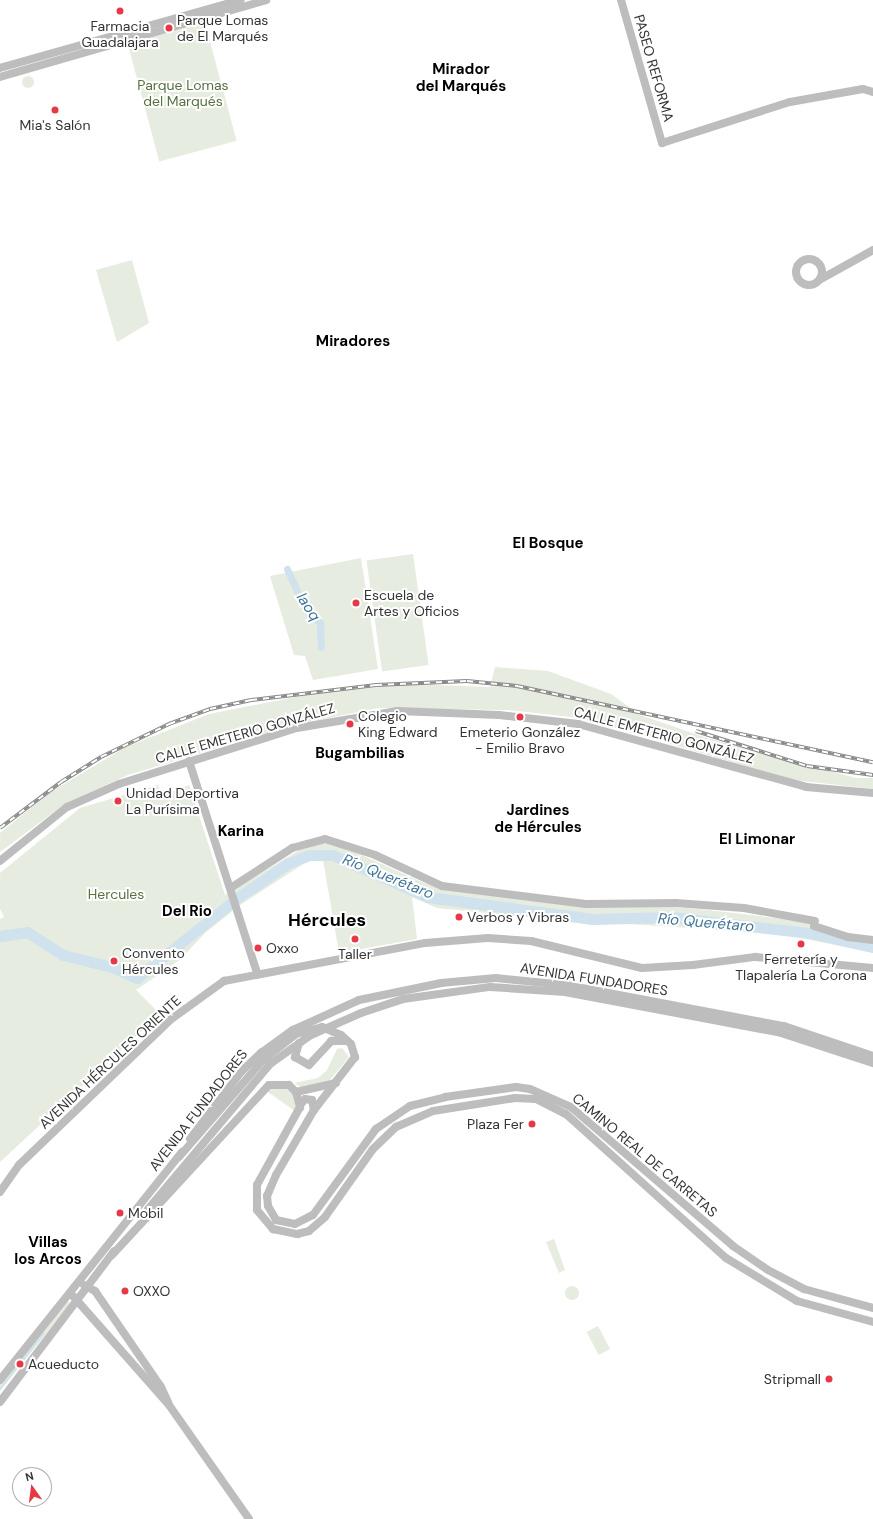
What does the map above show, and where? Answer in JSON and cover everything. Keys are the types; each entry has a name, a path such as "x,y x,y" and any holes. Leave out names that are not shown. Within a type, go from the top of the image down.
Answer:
{"street":[{"path":"0,68 241,0"},
{"path":"0,77 266,0"},
{"name":"PASEO REFORMA","path":"621,0 662,143 790,102 863,89 873,92"},
{"path":"845,265 822,267 813,259 806,259 796,268 796,276 807,286 873,250"},
{"path":"821,279 822,267"},
{"name":"CALLE EMETERIO GONZÁLEZ","path":"0,861 67,807 119,784 189,761 338,718 398,711 476,714 578,724 811,788 873,793"},
{"path":"189,761 232,889 257,974"},
{"path":"232,889 292,848 330,839 375,855 442,886 586,904 676,903 744,908 815,923 848,937 873,940"},
{"name":"AVENIDA HÉRCULES ORIENTE","path":"0,1192 28,1157 170,1020 215,985 257,974 425,943 488,938 531,941 642,968 693,966 755,957 873,968"},
{"name":"AVENIDA FUNDADORES","path":"0,1380 179,1156 241,1072 276,1041 314,1018 359,1000 420,986 496,978 536,980 784,1026 873,1056"},
{"name":"AVENIDA FUNDADORES","path":"0,1402 87,1286 251,1083 299,1042 361,1013 403,999 469,989 513,987 565,992 762,1029 813,1041 873,1063"},
{"path":"179,1156 200,1134 255,1067 290,1038 311,1028 322,1027 344,1038"},
{"path":"299,1042 295,1057 309,1065 331,1042 344,1038"},
{"name":"CAMINO REAL DE CARRETAS","path":"344,1038 355,1057 314,1110 276,1175 267,1196 271,1214 286,1224 294,1224 313,1215 364,1142 391,1117 410,1106 445,1097 516,1087 559,1099 739,1250 804,1289 873,1308"},
{"path":"296,1092 336,1083"},
{"path":"112,1255 264,1089 276,1084 288,1085 296,1092 301,1104"},
{"path":"469,1094 465,1101 473,1105"},
{"path":"445,1097 463,1105"},
{"path":"301,1104 305,1098 312,1100 314,1110"},
{"name":"CAMINO REAL DE CARRETAS","path":"301,1104 299,1114 257,1185 255,1198 263,1221 285,1234 309,1231 319,1223 390,1131 414,1117 463,1105 523,1098 554,1106 726,1258 797,1301 873,1322"},
{"path":"446,1108 454,1104 453,1100"},
{"path":"169,1405 161,1387 95,1291 87,1286 73,1288 78,1299 169,1405 249,1519"},
{"path":"44,1324 53,1330"}],"green space":[{"name":"Parque Lomas del Marqués","path":"205,23 237,141 159,162 128,44"},
{"path":"26,76 30,76 34,82 30,88 26,88 22,84 22,80"},
{"path":"132,260 149,323 117,342 96,270"},
{"path":"413,554 429,665 382,671 366,561"},
{"path":"361,558 378,669 313,680 305,656 294,655 270,576"},
{"path":"495,667 548,671 611,694 640,715 704,737 856,778 873,778 873,789 794,780 581,718 508,710 378,708 294,725 128,775 66,803 0,852 0,833 49,793 126,747 209,714 311,694 409,684 490,687"},
{"name":"Hercules","path":"158,785 162,796 189,785 225,895 311,843 337,844 424,883 449,890 699,909 810,922 873,942 873,953 782,934 536,918 437,908 412,897 417,939 339,953 323,860 308,861 240,905 205,933 181,959 136,990 160,1014 0,1162 0,919 4,917 0,909 0,873 80,808"},
{"path":"342,1048 349,1057 330,1080 301,1087 294,1083 318,1078 327,1070 337,1049"},
{"path":"275,1084 296,1092 299,1114 264,1089"},
{"path":"554,1239 565,1270 559,1273 546,1242"},
{"path":"572,1286 577,1288 579,1293 577,1298 572,1300 567,1298 565,1293 567,1288"},
{"path":"65,1301 71,1303 0,1391 0,1381"},
{"path":"598,1326 610,1349 599,1355 587,1332"}],"waterway":[{"name":"Iaoq","path":"287,569 305,608 320,623 321,647"},
{"name":"Río Querétaro","path":"0,936 27,932 63,955 112,967 137,978 236,899 287,864 309,855 333,855 428,897 593,919 671,917 810,933 873,947"},
{"path":"0,1389 44,1333"}],"railway":[{"path":"0,828 61,782 101,757 169,724 210,709 251,700 376,685 467,681 517,686 873,762"},
{"path":"696,731 807,766 873,775"}],"place":[{"name":"Farmacia Guadalajara","path":"120,11"},
{"name":"Parque Lomas de El Marqués","path":"169,28"},
{"name":"Mia's Salón","path":"55,110"},
{"name":"Escuela de Artes y Oficios","path":"356,603"},
{"name":"Emeterio González - Emilio Bravo","path":"520,717"},
{"name":"Colegio King Edward","path":"350,724"},
{"name":"Unidad Deportiva La Purísima","path":"118,801"},
{"name":"Verbos y Vibras","path":"459,917"},
{"name":"Taller","path":"355,939"},
{"name":"Ferretería y Tlapalería La Corona","path":"801,944"},
{"name":"Oxxo","path":"258,948"},
{"name":"Convento Hércules","path":"114,961"},
{"name":"Plaza Fer","path":"532,1124"},
{"name":"Mobil","path":"120,1213"},
{"name":"OXXO","path":"125,1291"},
{"name":"Acueducto","path":"20,1364"},
{"name":"Stripmall","path":"829,1379"}],"district":[{"name":"Mirador del Marqués","path":"461,78"},
{"name":"Miradores","path":"353,342"},
{"name":"El Bosque","path":"548,544"},
{"name":"Bugambilias","path":"360,754"},
{"name":"Jardines de Hércules","path":"538,818"},
{"name":"Karina","path":"241,832"},
{"name":"El Limonar","path":"757,840"},
{"name":"Del Rio","path":"187,912"},
{"name":"Hércules","path":"327,920"},
{"name":"Villas los Arcos","path":"48,1250"}]}
